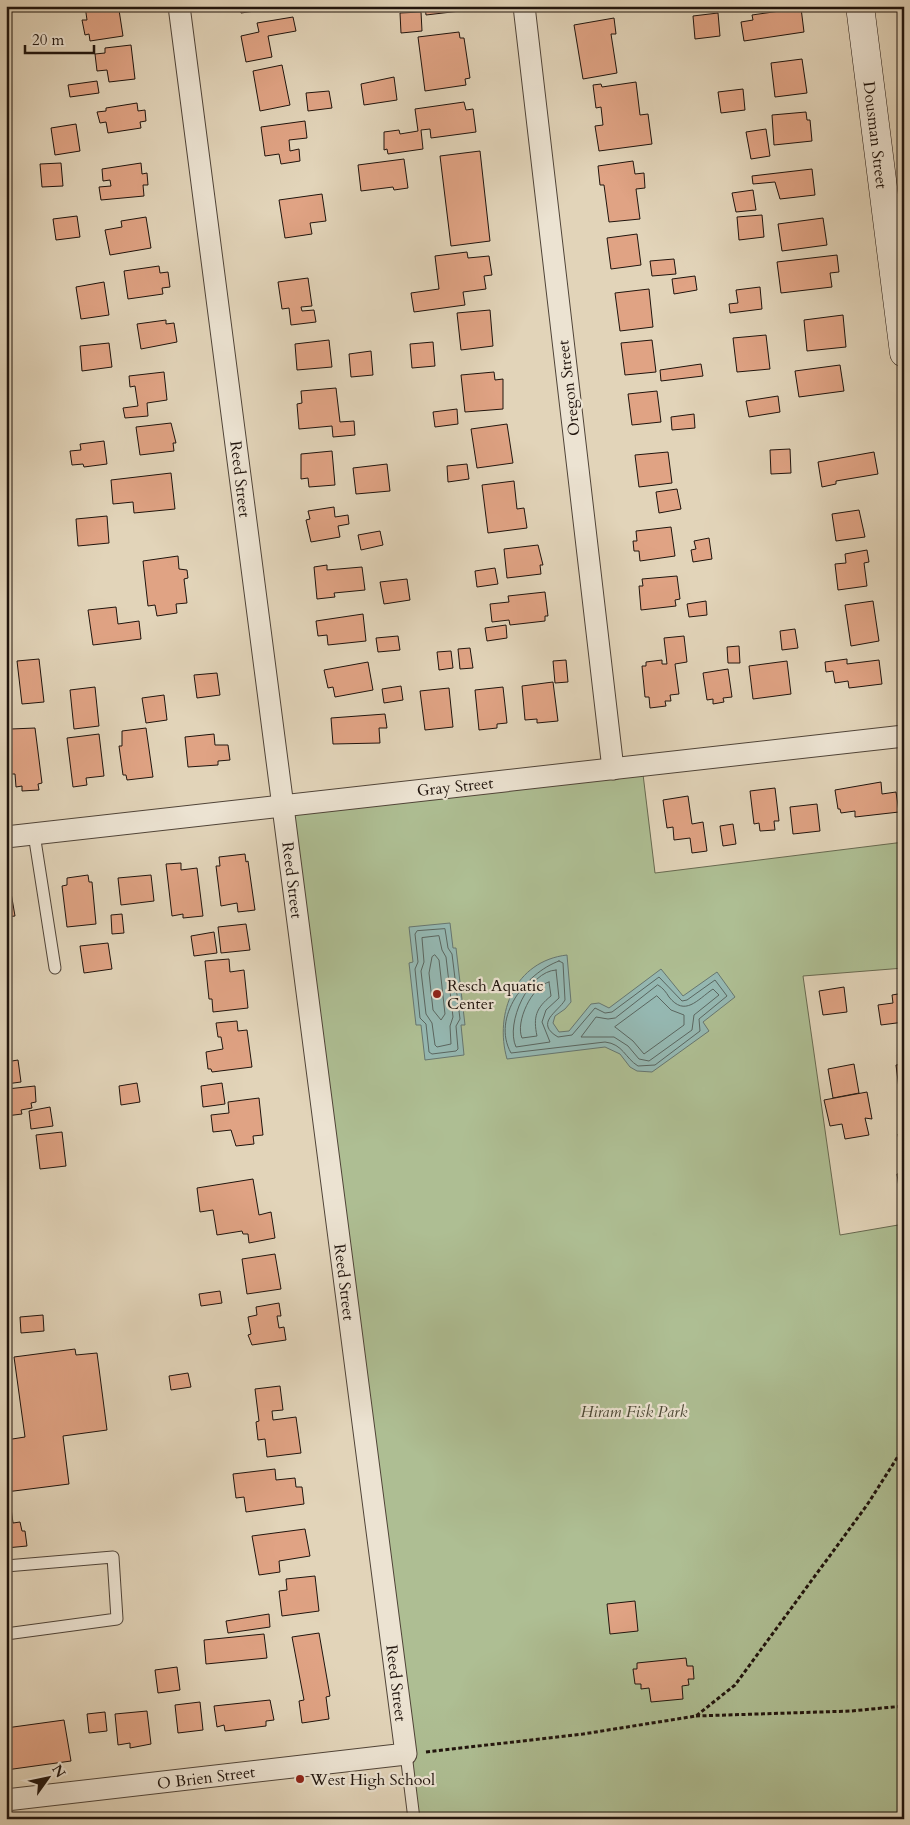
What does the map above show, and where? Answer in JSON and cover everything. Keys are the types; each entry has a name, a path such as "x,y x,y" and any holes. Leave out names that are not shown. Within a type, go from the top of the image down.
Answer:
{"street":[{"name":"Reed Street","path":"179,6 406,1754"},
{"name":"Oregon Street","path":"524,6 613,769"},
{"name":"Dousman Street","path":"860,6 904,353"},
{"name":"Gray Street","path":"6,837 904,736"},
{"name":"O Brien Street","path":"6,1800 406,1754"}],"lane":[{"path":"34,834 55,968"},
{"path":"6,1566 113,1557 117,1619 6,1634"},
{"path":"406,1754 414,1819"}],"path":[{"path":"696,1716 735,1685 867,1505 904,1447"},
{"path":"406,1754 583,1734 696,1716 851,1711 904,1706"}],"green space":[{"name":"Hiram Fisk Park","path":"642,766 655,873 904,842 904,968 803,976 840,1235 904,1224 904,1819 414,1819 283,805"}],"water":[{"name":"Resch Aquatic Center","path":"450,923 453,948 456,948 465,1025 461,1025 464,1055 425,1060 421,1025 416,1025 409,963 413,962 409,927"},
{"path":"567,955 571,1002 555,1016 553,1023 559,1032 569,1031 591,1004 599,1003 609,1008 661,969 683,996 717,972 735,997 703,1022 709,1031 652,1072 637,1071 630,1067 620,1054 605,1047 507,1059 504,1042 504,1024 507,1007 513,992 522,978 534,967 549,959"}],"building":[{"path":"85,6 124,6 124,10 119,10 123,36 90,41 89,34 85,35 82,20 87,20"},
{"path":"240,6 268,6 269,9 241,13"},
{"path":"425,6 459,6 460,11 426,15"},
{"path":"801,8 804,32 744,41 741,22 753,20 752,15"},
{"path":"421,12 422,31 401,33 400,13"},
{"path":"718,13 720,36 695,39 693,16"},
{"path":"293,17 296,31 268,36 272,57 246,62 241,36 259,32 257,23"},
{"path":"614,18 616,34 611,34 617,73 583,79 574,25"},
{"path":"459,32 460,38 464,38 470,78 465,79 466,85 425,91 418,37"},
{"path":"131,45 135,79 109,82 107,70 97,71 95,54 105,53 105,48"},
{"path":"802,59 807,93 775,97 771,63"},
{"path":"282,65 290,105 260,111 253,71"},
{"path":"394,77 397,100 364,105 361,84"},
{"path":"97,81 99,93 70,97 68,85"},
{"path":"636,82 640,115 648,114 652,144 599,151 595,126 603,125 601,107 596,108 593,85 601,84 602,87"},
{"path":"743,89 745,110 721,113 718,92"},
{"path":"329,91 332,108 308,111 306,93"},
{"path":"464,102 466,110 473,109 476,132 431,138 430,129 421,130 423,149 388,154 387,149 384,150 384,132 399,130 400,134 418,131 415,109"},
{"path":"137,103 138,111 145,110 146,121 140,122 141,128 108,133 106,122 100,123 97,112 106,111 106,108"},
{"path":"806,112 807,120 810,120 812,141 774,145 772,115"},
{"path":"305,121 307,138 289,140 290,151 299,149 300,161 281,164 279,154 265,156 261,127"},
{"path":"76,124 80,151 55,155 51,128"},
{"path":"766,129 770,156 751,159 746,132"},
{"path":"480,151 490,241 451,246 440,156"},
{"path":"404,159 408,188 394,190 393,187 361,191 358,165"},
{"path":"633,161 635,174 644,173 645,188 636,189 640,219 609,222 604,185 600,185 598,166"},
{"path":"61,163 63,186 42,187 40,164"},
{"path":"141,163 142,174 147,173 148,185 143,185 144,196 101,200 99,187 111,186 110,180 103,181 102,169"},
{"path":"812,169 815,195 780,199 775,182 753,184 752,176"},
{"path":"753,190 756,210 736,212 732,193"},
{"path":"322,194 326,221 310,223 312,234 285,238 279,200"},
{"path":"762,215 764,237 739,240 737,217"},
{"path":"77,216 80,237 56,240 53,219"},
{"path":"146,217 151,248 110,255 105,230 122,227 121,221"},
{"path":"823,218 827,245 782,251 778,224"},
{"path":"637,234 641,265 611,269 607,238"},
{"path":"467,252 468,258 489,256 492,275 484,276 486,289 463,292 465,305 414,312 411,293 439,289 435,256"},
{"path":"837,255 839,272 830,273 832,287 781,293 777,262"},
{"path":"674,259 676,274 652,276 650,261"},
{"path":"159,266 160,273 168,272 170,287 162,288 163,294 128,299 124,271"},
{"path":"695,276 697,290 674,294 672,279"},
{"path":"308,278 312,306 301,307 302,311 314,310 316,322 291,325 289,308 282,309 278,282"},
{"path":"104,282 109,315 81,319 76,287"},
{"path":"760,287 762,309 730,313 729,304 738,303 736,290"},
{"path":"649,289 653,327 620,331 615,293"},
{"path":"490,310 493,346 461,350 457,313"},
{"path":"843,315 846,347 807,351 804,320"},
{"path":"166,320 166,324 174,323 177,342 141,349 137,324"},
{"path":"766,335 770,369 737,372 733,338"},
{"path":"329,340 332,367 297,370 295,344"},
{"path":"652,340 656,372 625,375 621,343"},
{"path":"433,342 435,366 412,368 410,344"},
{"path":"109,343 112,367 82,371 80,346"},
{"path":"371,351 373,375 351,377 349,354"},
{"path":"701,364 703,376 661,381 660,370"},
{"path":"840,365 844,391 799,397 795,371"},
{"path":"164,372 167,400 147,403 148,416 125,418 123,408 138,406 135,386 130,387 129,376"},
{"path":"494,372 495,380 503,379 503,409 465,412 461,375"},
{"path":"336,388 340,422 354,421 355,435 333,437 332,426 299,429 297,404 302,403 301,391"},
{"path":"657,391 661,422 632,425 628,394"},
{"path":"778,396 780,412 749,417 746,401"},
{"path":"457,409 458,424 435,427 433,412"},
{"path":"694,414 695,428 672,430 671,417"},
{"path":"171,423 176,443 173,443 174,451 140,455 136,427"},
{"path":"507,424 513,463 477,468 471,429"},
{"path":"104,441 107,464 84,467 83,464 72,465 70,451 81,450 80,444"},
{"path":"790,449 791,473 771,474 770,450"},
{"path":"332,451 335,485 309,487 308,478 301,479 301,454"},
{"path":"668,452 672,483 639,487 635,455"},
{"path":"874,452 878,474 836,481 836,484 822,487 818,462"},
{"path":"387,464 390,491 356,494 353,468"},
{"path":"467,464 469,479 448,482 447,466"},
{"path":"171,473 175,509 134,513 133,502 113,504 111,480"},
{"path":"514,481 517,509 524,508 527,528 488,533 482,485"},
{"path":"677,489 681,509 659,513 656,492"},
{"path":"334,507 335,517 348,515 349,524 338,526 340,537 311,542 306,520 310,519 308,511"},
{"path":"859,510 865,537 836,541 832,514"},
{"path":"107,516 109,543 78,546 76,519"},
{"path":"671,527 675,556 640,561 639,551 634,551 633,541 637,541 636,531"},
{"path":"380,531 383,545 361,550 358,535"},
{"path":"709,538 712,559 693,562 691,550 696,549 694,541"},
{"path":"538,545 543,565 540,565 541,574 507,578 504,549"},
{"path":"867,550 869,562 864,563 867,586 838,590 835,564 846,563 845,554"},
{"path":"178,556 179,569 187,570 188,578 184,579 187,603 176,604 177,613 157,616 155,605 148,606 143,561"},
{"path":"327,565 327,570 362,567 365,590 334,593 335,597 317,599 314,567"},
{"path":"495,568 498,584 477,587 475,571"},
{"path":"677,576 680,599 675,600 676,606 641,610 639,586 643,586 642,579"},
{"path":"407,579 410,600 384,604 380,582"},
{"path":"545,592 548,616 545,616 545,621 510,625 509,620 492,622 490,604 509,602 508,596"},
{"path":"706,601 707,615 689,617 687,604"},
{"path":"873,601 879,641 851,646 845,605"},
{"path":"116,607 118,624 139,621 141,639 93,645 88,610"},
{"path":"363,614 366,641 328,645 327,635 318,636 316,621"},
{"path":"506,625 507,638 487,641 485,628"},
{"path":"795,629 798,648 782,650 780,631"},
{"path":"398,636 400,650 378,652 376,638"},
{"path":"684,636 687,662 675,664 679,694 670,695 671,701 665,701 666,706 650,708 649,697 645,697 642,666 646,666 646,662 662,660 662,664 667,664 664,638"},
{"path":"739,646 740,663 728,663 727,647"},
{"path":"470,648 473,668 460,669 458,649"},
{"path":"451,651 453,668 439,670 437,652"},
{"path":"39,659 44,702 22,704 17,661"},
{"path":"847,659 847,664 879,660 882,684 849,688 848,681 835,683 833,671 826,672 825,662"},
{"path":"566,660 568,682 555,683 553,661"},
{"path":"787,661 791,694 753,699 749,666"},
{"path":"368,662 373,690 335,697 333,687 328,688 324,670"},
{"path":"728,669 732,697 723,698 724,702 713,704 713,699 707,700 703,673"},
{"path":"217,673 220,695 197,698 194,675"},
{"path":"553,682 558,721 537,723 537,719 525,720 522,686"},
{"path":"401,686 403,700 384,703 382,689"},
{"path":"95,687 99,726 74,729 70,690"},
{"path":"503,687 507,723 497,724 497,728 479,730 475,690"},
{"path":"449,688 453,727 425,730 420,691"},
{"path":"164,695 167,720 146,723 142,698"},
{"path":"385,714 387,728 379,728 380,743 333,744 331,718"},
{"path":"35,728 42,783 38,784 39,790 22,791 22,786 16,787 15,774 11,774 11,729"},
{"path":"146,728 153,777 127,780 126,775 123,775 119,746 122,746 122,731"},
{"path":"99,734 104,776 86,778 87,785 73,787 67,738"},
{"path":"214,734 215,745 228,745 230,760 218,761 218,765 188,767 185,737"},
{"path":"881,782 882,794 896,792 899,812 855,817 855,811 841,813 840,809 838,809 835,790"},
{"path":"775,788 779,821 774,821 775,830 760,831 759,823 754,824 750,791"},
{"path":"688,796 692,824 703,822 707,851 692,853 690,838 674,840 673,827 667,828 663,800"},
{"path":"817,804 820,831 793,834 790,807"},
{"path":"733,824 736,844 723,846 720,826"},
{"path":"245,854 246,862 248,861 255,910 238,912 237,903 221,906 216,866 220,866 219,857"},
{"path":"181,863 181,870 197,868 203,916 183,918 183,914 172,916 166,864"},
{"path":"8,875 15,916 6,917 6,876"},
{"path":"88,875 89,882 92,882 96,924 67,927 62,886 67,885 67,878"},
{"path":"151,875 154,901 121,905 118,878"},
{"path":"122,914 124,933 112,934 111,915"},
{"path":"246,924 250,950 221,953 218,927"},
{"path":"214,932 217,953 194,956 191,936"},
{"path":"108,943 112,969 84,973 80,946"},
{"path":"229,959 230,972 244,970 248,1008 213,1012 212,999 209,999 205,961"},
{"path":"844,987 847,1012 823,1015 819,991"},
{"path":"904,993 904,1022 881,1025 878,1005 893,1003 892,995"},
{"path":"237,1021 238,1031 247,1030 252,1067 212,1072 211,1069 208,1069 206,1052 223,1049 221,1037 218,1037 216,1023"},
{"path":"18,1060 21,1082 6,1084 6,1062"},
{"path":"854,1064 859,1093 833,1098 828,1069"},
{"path":"904,1064 904,1096 900,1097 896,1065"},
{"path":"137,1083 140,1102 121,1105 119,1086"},
{"path":"222,1083 225,1104 203,1107 201,1086"},
{"path":"6,1085 7,1089 35,1086 36,1102 31,1103 32,1108 21,1110 22,1114 6,1116"},
{"path":"867,1092 872,1119 865,1118 869,1135 845,1139 842,1124 830,1126 824,1100"},
{"path":"259,1098 263,1135 253,1136 254,1144 236,1146 231,1130 213,1132 211,1115 229,1113 228,1102"},
{"path":"50,1107 53,1126 31,1129 29,1111"},
{"path":"62,1132 66,1166 40,1169 36,1135"},
{"path":"904,1133 904,1162 902,1162 898,1134"},
{"path":"904,1173 904,1201 901,1201 897,1174"},
{"path":"253,1179 259,1215 271,1212 275,1238 249,1243 248,1234 243,1234 242,1231 217,1235 213,1210 200,1212 197,1188"},
{"path":"275,1254 281,1289 247,1294 242,1259"},
{"path":"220,1291 222,1303 201,1306 199,1294"},
{"path":"279,1303 281,1316 277,1316 279,1328 284,1327 286,1340 252,1345 248,1335 251,1334 248,1317 257,1315 256,1307"},
{"path":"43,1315 44,1331 21,1333 20,1317"},
{"path":"75,1349 76,1355 97,1353 107,1430 63,1436 69,1484 6,1492 6,1440 25,1437 14,1357"},
{"path":"188,1373 191,1387 171,1390 169,1376"},
{"path":"280,1386 283,1410 272,1411 273,1420 296,1417 301,1453 267,1457 265,1439 258,1440 256,1422 259,1421 255,1389"},
{"path":"275,1469 276,1480 295,1478 296,1487 302,1487 304,1504 246,1512 244,1497 236,1498 233,1474"},
{"path":"11,1508 13,1523 20,1522 22,1531 25,1531 27,1546 6,1548 6,1509"},
{"path":"305,1529 310,1556 279,1561 280,1572 259,1575 252,1536"},
{"path":"315,1576 319,1611 282,1616 279,1591 287,1590 286,1579"},
{"path":"635,1601 638,1631 610,1634 607,1604"},
{"path":"269,1614 270,1627 228,1633 226,1621"},
{"path":"319,1633 330,1696 326,1697 329,1719 302,1723 299,1701 304,1700 292,1637"},
{"path":"264,1634 267,1658 206,1664 204,1640"},
{"path":"686,1658 687,1666 693,1666 694,1679 688,1679 689,1685 682,1686 683,1699 651,1702 649,1688 641,1689 641,1684 635,1684 633,1669 637,1669 637,1663"},
{"path":"177,1667 180,1690 158,1693 155,1670"},
{"path":"270,1700 274,1720 266,1721 266,1726 225,1731 224,1725 217,1727 214,1706"},
{"path":"200,1702 203,1730 178,1733 175,1705"},
{"path":"147,1711 151,1744 130,1748 130,1743 118,1745 115,1714"},
{"path":"105,1712 107,1731 89,1733 87,1714"},
{"path":"64,1720 71,1761 6,1770 6,1728"}],"place":[{"name":"Resch Aquatic Center","path":"437,994"},
{"name":"West High School","path":"300,1779"}]}
